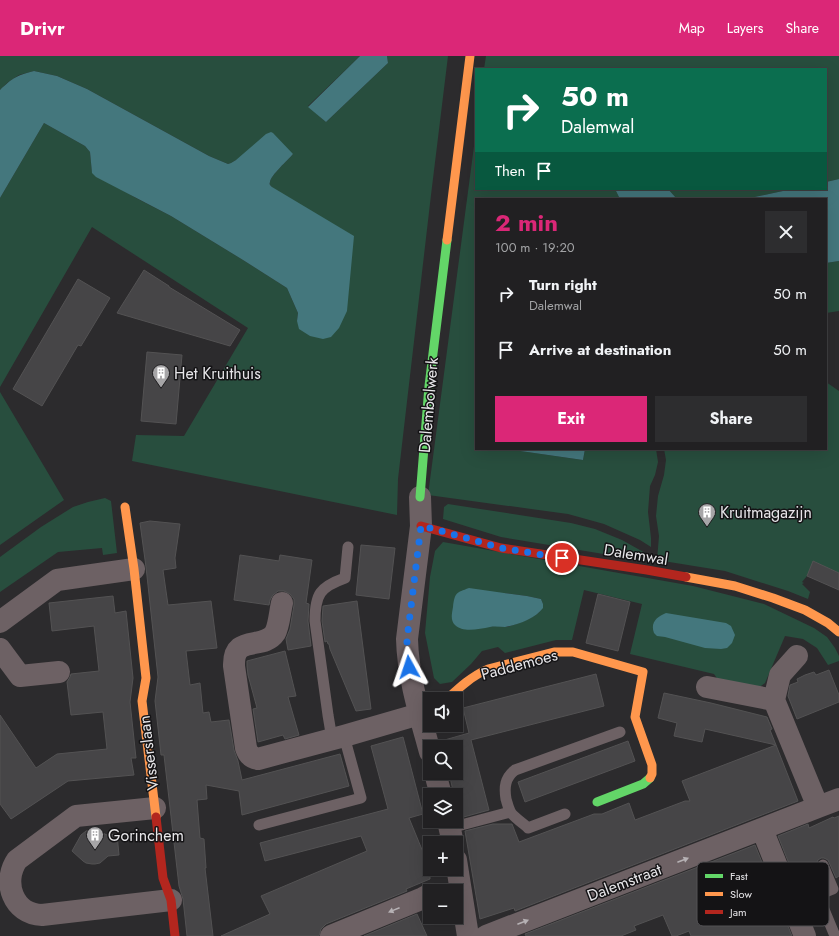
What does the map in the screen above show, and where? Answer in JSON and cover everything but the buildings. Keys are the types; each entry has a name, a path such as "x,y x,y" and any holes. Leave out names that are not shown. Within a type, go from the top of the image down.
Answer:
{"street":[{"name":"Dalembolwerk","path":"423,709 413,689 407,654 407,639 421,526 420,497 429,386 470,56"},
{"name":"Visserslaan","path":"125,507 134,569 146,678 142,701 162,878 171,900 175,936"},
{"name":"Dalemwal","path":"421,526 501,548 647,570 735,586 806,610 828,623 839,632"},
{"path":"0,622 57,580 134,569"},
{"path":"282,603 275,634 261,642 246,644 241,647 234,658 236,681 248,753 254,758 258,759 338,738 423,714"},
{"path":"0,649 20,676 59,672"},
{"name":"Paddemoes","path":"455,692 478,672 554,652 573,652 643,672 635,717 652,765 652,776 643,784 597,802"},
{"path":"797,656 780,675 774,700 818,807"},
{"path":"707,687 774,700"},
{"name":"Dalemstraat","path":"486,936 839,799"},
{"path":"155,808 76,816 13,854 10,872 10,886 15,900 21,906 34,914 42,915 171,900"},
{"path":"762,829 775,862"},
{"path":"443,884 452,876"},
{"path":"459,876 468,936"},
{"path":"331,936 423,897"},
{"path":"801,926 805,936"}],"lane":[{"path":"259,825 360,798 328,715 315,621 315,605 318,596 330,584 345,578 348,547"},
{"path":"565,814 528,828 510,812 505,785 510,774 515,770 620,732"},
{"path":"450,831 510,812"},
{"path":"829,879 833,889 829,891"},
{"path":"829,923 834,936"}],"green space":[{"path":"0,56 360,56 308,106 326,122 388,63 387,56 448,56 398,479 397,515 132,461 136,435 184,436 248,328 92,227 0,387 0,198 44,123 85,146 90,152 92,172 136,198 171,216 287,288 298,313 297,321 310,336 270,184 273,176 293,154 236,160 228,164 209,156 87,89 57,76 34,71 19,75 0,90"},
{"path":"486,56 839,56 839,179 827,182 827,68 484,68"},
{"path":"475,139 475,190 616,190 620,198 475,198 475,450 514,450 583,460 585,450 656,450 658,462 655,475 650,486 648,512 651,547 640,540 604,524 568,514 428,495"},
{"path":"669,190 787,190 750,198 676,198"},
{"path":"839,261 839,311 827,313 827,263"},
{"path":"827,383 839,391 839,573 813,562 807,576 802,582 804,583 802,584 810,592 808,599 725,571 657,560 659,536 656,516 658,496 664,475 666,460 664,450 827,450"},
{"path":"0,392 64,500 0,545"},
{"path":"105,498 111,501 117,553 103,555 102,548 58,552 0,592 0,557 41,527 73,507"},
{"path":"448,504 571,523 595,529 622,540 647,554 646,561 501,537 443,519 444,507"},
{"path":"443,542 693,586 764,604 814,628 827,637 839,656 839,661 828,665 817,648 803,639 785,636 765,683 754,691 721,684 714,674 630,654 642,604 584,590 572,640 556,640 505,653 498,647 482,651 452,682 440,684 434,678 425,633 430,577 435,551","holes":["504,593 541,599 543,604 540,611 532,617 507,627 494,626 472,629"]}],"water":[{"path":"360,56 387,56 388,63 326,122 308,107"},
{"path":"34,71 57,76 87,89 209,156 228,164 236,160 266,134 271,132 273,133 293,154 273,176 270,185 354,236 347,311 339,328 331,337 323,339 310,336 299,329 297,321 298,313 287,288 171,216 96,177 92,173 90,152 85,146 44,123 0,198 0,90 16,78"},
{"path":"839,179 839,261 827,263 827,198 750,198 787,190 827,190 827,182"},
{"path":"616,190 669,190 676,198 620,198"},
{"path":"514,450 585,450 583,460"},
{"path":"469,588 541,599 543,608 531,618 510,626 471,630 462,629 455,625 452,621 454,602 457,594"},
{"path":"666,613 726,623 731,626 735,635 732,643 727,648 705,648 657,636 653,629 655,620"}],"traffic: fast":[{"path":"420,497 429,386 447,240"},
{"path":"597,802 643,784 650,778"}],"traffic: slow":[{"path":"447,240 470,56"},
{"path":"125,507 134,569 146,678 142,701 156,817"},
{"path":"686,577 735,586 773,598 805,610 828,623 839,632"},
{"path":"455,692 471,678 488,669 554,652 573,652 643,672 635,717 652,765 652,774 650,778"}],"traffic: jam":[{"path":"421,526 501,548 686,577"},
{"path":"156,817 163,878 171,900 175,936"}],"place":[{"name":"Het Kruithuis","path":"161,388"},
{"name":"Kruitmagazijn","path":"707,527"},
{"name":"Gorinchem","path":"95,850"}],"route":[{"path":"409,667 407,639 421,526 501,548 562,558"}]}
